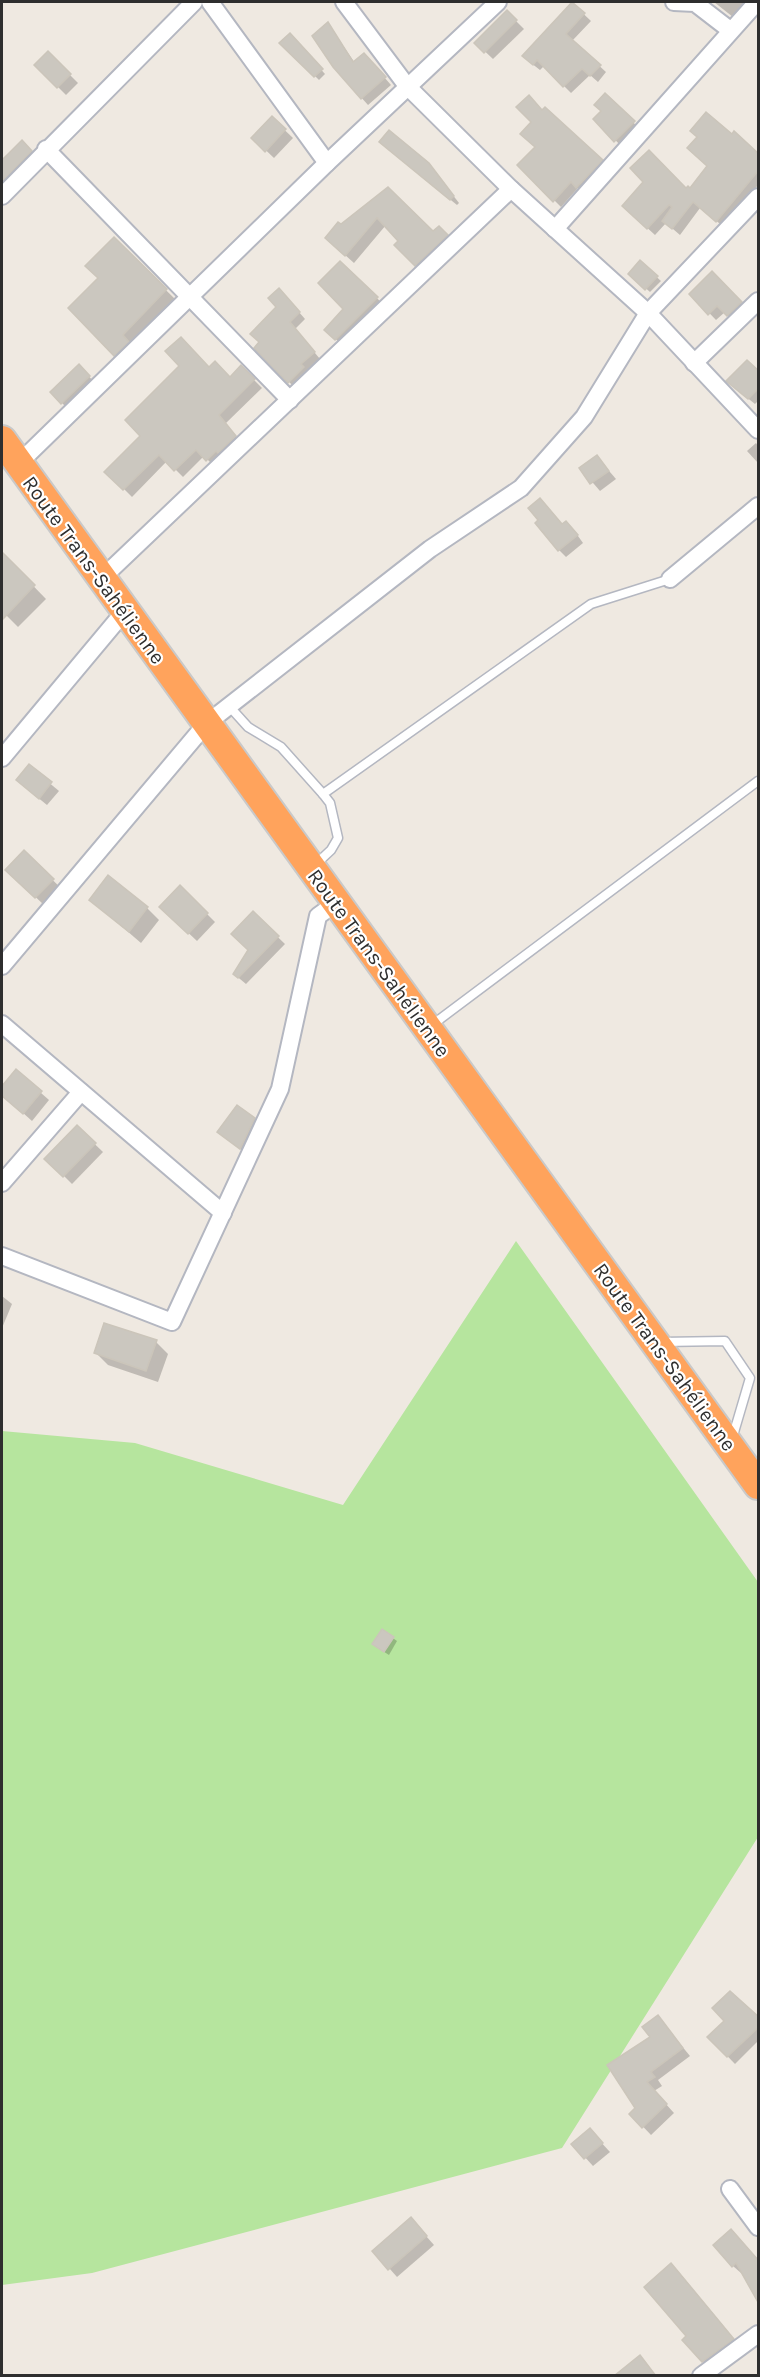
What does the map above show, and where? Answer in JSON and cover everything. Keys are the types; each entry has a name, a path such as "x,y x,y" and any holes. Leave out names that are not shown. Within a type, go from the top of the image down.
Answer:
{"highway":[{"name":"Route Trans-Sahélienne","path":"2,440 124,612 759,1485"}],"street":[{"path":"2,196 194,2"},
{"path":"210,2 327,162"},
{"path":"344,2 407,86 511,189 648,313 759,430"},
{"path":"18,464 327,162 498,2"},
{"path":"674,2 694,3 730,30"},
{"path":"555,229 757,2"},
{"path":"46,149 290,400"},
{"path":"101,579 511,189"},
{"path":"2,966 206,724 430,549 521,488 584,417 648,313 759,197"},
{"path":"694,363 759,301"},
{"path":"670,579 759,507"},
{"path":"4,749 124,612"},
{"path":"2,1256 172,1322 280,1089 318,916 336,903"},
{"path":"2,1024 223,1213"},
{"path":"2,1183 81,1092"},
{"path":"730,2189 759,2227"},
{"path":"701,2376 759,2334"}],"lane":[{"path":"323,794 591,604 670,579"},
{"path":"229,706 248,727 281,747 330,803 338,838 331,850 311,869"},
{"path":"427,1029 759,781"},
{"path":"655,1342 725,1341 750,1378 730,1446"}],"green space":[{"path":"516,1241 758,1582 758,1837 562,2148 92,2273 2,2285 2,1431 135,1443 343,1505"}],"building":[{"path":"572,2 585,13 566,34 601,65 590,76 582,69 563,87 537,60 533,65 522,56"},
{"path":"507,10 517,20 484,53 474,43"},
{"path":"328,22 353,62 364,53 386,77 361,99 333,67 312,36"},
{"path":"290,33 323,69 314,77 279,43"},
{"path":"48,51 71,74 57,88 34,65"},
{"path":"605,93 635,121 614,142 593,119 601,111 594,105"},
{"path":"529,95 542,110 545,107 603,160 576,188 571,182 553,202 517,165 535,147 520,134 531,122 516,107"},
{"path":"706,112 732,134 734,131 759,154 759,170 716,222 693,202 672,229 662,221 672,207 669,205 647,229 622,206 643,182 630,168 649,150 686,188 688,186 690,188 707,166 687,148 697,137 690,131"},
{"path":"272,116 286,129 265,152 251,138"},
{"path":"389,130 429,163 454,196 450,200 379,142"},
{"path":"22,140 32,151 2,182 2,160"},
{"path":"388,187 433,231 439,226 448,235 415,266 394,245 398,241 377,218 345,256 325,238 338,222 341,224"},
{"path":"114,237 167,289 123,335 129,342 114,356 68,308 98,278 85,266"},
{"path":"640,260 658,276 645,290 628,274"},
{"path":"340,261 378,297 335,340 324,330 343,309 318,283"},
{"path":"712,271 742,302 727,316 717,306 708,315 689,294"},
{"path":"279,288 300,312 290,322 315,352 301,364 304,367 288,383 254,348 259,342 250,334 276,307 268,298"},
{"path":"181,337 209,367 215,361 230,377 241,365 255,379 219,415 236,436 206,461 196,450 174,471 159,455 123,490 104,472 140,436 125,420 179,366 165,351"},
{"path":"747,360 759,371 759,388 748,399 726,381"},
{"path":"79,364 90,376 61,404 50,392"},
{"path":"597,455 609,471 590,484 579,468"},
{"path":"540,498 562,524 566,521 578,535 558,551 535,523 538,520 528,508"},
{"path":"2,552 35,585 2,620"},
{"path":"29,764 52,782 39,799 16,780"},
{"path":"24,850 54,879 35,898 5,870"},
{"path":"108,875 148,907 129,932 89,900"},
{"path":"180,885 208,913 188,934 159,907"},
{"path":"253,911 279,936 238,978 233,974 248,950 231,934"},
{"path":"16,1069 42,1091 23,1114 2,1096 2,1086"},
{"path":"237,1105 255,1118 240,1149 217,1132"},
{"path":"77,1125 96,1143 63,1177 44,1159"},
{"path":"104,1323 157,1340 146,1371 94,1353"},
{"path":"382,1629 394,1637 384,1652 372,1644"},
{"path":"730,1991 759,2017 759,2027 727,2057 707,2037 724,2021 712,2008"},
{"path":"658,2015 683,2048 651,2072 655,2077 647,2082 667,2104 642,2128 629,2114 635,2108 607,2065 650,2037 642,2027"},
{"path":"590,2128 603,2143 584,2159 571,2144"},
{"path":"411,2217 427,2236 388,2270 372,2251"},
{"path":"731,2229 759,2261 759,2304 736,2263 732,2267 713,2245"},
{"path":"671,2263 734,2339 702,2362 682,2340 686,2336 644,2287"},
{"path":"640,2355 656,2376 614,2376"}]}
